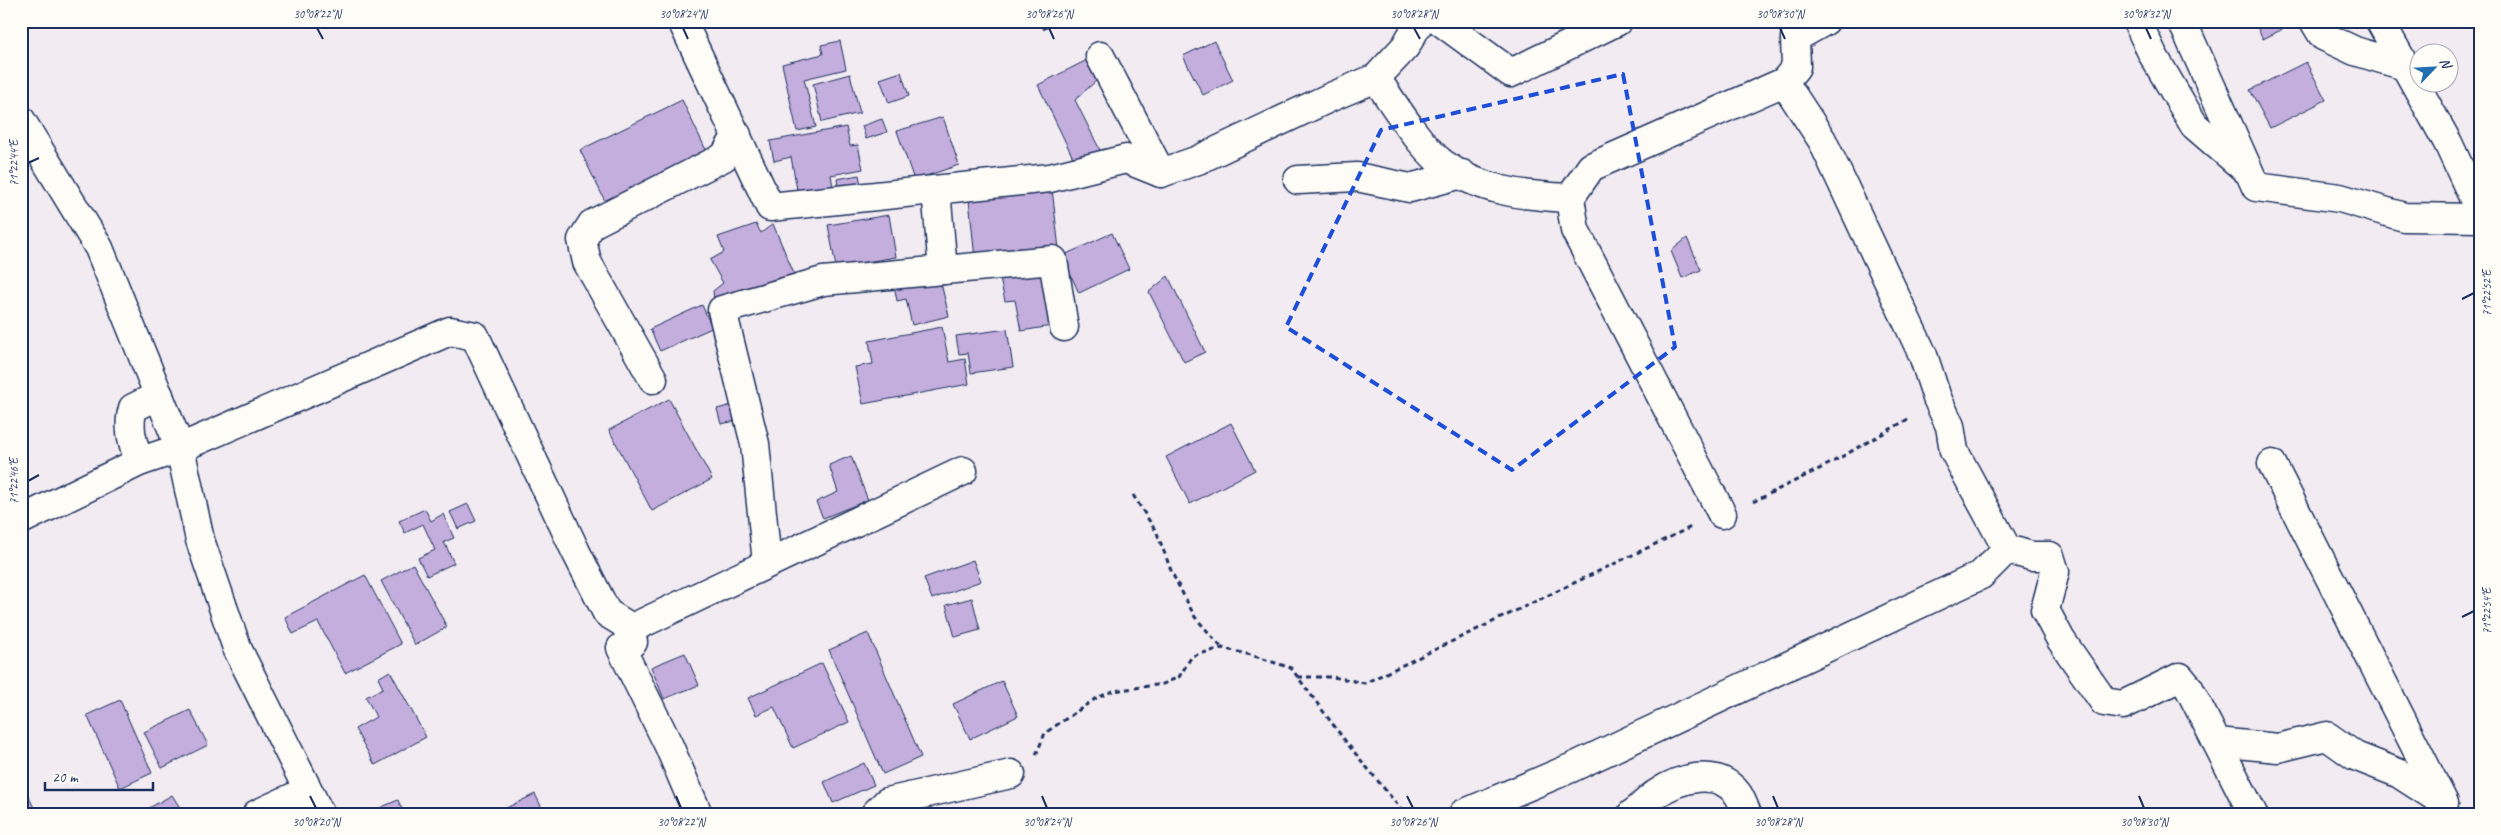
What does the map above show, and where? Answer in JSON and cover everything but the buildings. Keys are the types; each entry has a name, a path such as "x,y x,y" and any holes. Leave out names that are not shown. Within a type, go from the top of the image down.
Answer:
{"street":[{"path":"682,21 770,207 1050,178 1126,159 1161,173 1198,160 1376,78 1405,47 1420,21"},
{"path":"1440,21 1511,73 1618,21"},
{"path":"1722,514 1575,230 1570,198 1591,167 1784,82 1796,68 1786,30 1825,21"},
{"path":"2137,21 2153,55 2194,125 2251,174"},
{"path":"2182,21 2256,187 2340,198 2404,217 2480,218"},
{"path":"2314,21 2323,36 2355,51 2405,66"},
{"path":"2380,21 2448,143 2480,212"},
{"path":"1100,56 1161,173"},
{"path":"1376,78 1408,125 1442,162 1475,182 1521,195 1570,198"},
{"path":"1784,82 1822,140 1923,355 1940,405 1950,426 1954,451 2007,549 2031,556 2050,556 2056,572 2044,610 2061,640 2104,702 2123,704 2180,677 2189,688 2253,814"},
{"path":"22,122 99,248 180,448 200,540 237,648 320,814"},
{"path":"653,379 587,262 582,240 592,224 724,157 736,135"},
{"path":"1298,180 1357,177 1410,188 1462,174"},
{"path":"936,190 943,270"},
{"path":"768,563 755,444 722,310 823,281 1054,260 1064,327"},
{"path":"21,520 139,462 180,448 450,331 475,336 576,552 607,613 625,624 628,630 633,642 621,648 669,746 698,814"},
{"path":"139,462 130,433 129,420 133,408 159,395"},
{"path":"2272,464 2448,808"},
{"path":"628,630 963,471"},
{"path":"1463,814 1571,768 1980,575 2007,549"},
{"path":"2217,742 2278,748 2327,736 2355,756 2398,773 2448,808"},
{"path":"875,814 887,802 1011,774"},
{"path":"1632,814 1655,794 1677,782 1696,777 1721,779 1737,793 1747,814"},
{"path":"257,814 307,790"},
{"path":"679,814 684,810 698,814"}],"path":[{"path":"1043,29 1057,21"},
{"path":"1298,677 1334,677 1365,683 1678,532 1769,494 1829,464 1905,421 1940,405"},
{"path":"1133,495 1157,533 1172,573 1195,617 1222,648"},
{"path":"1011,774 1036,754 1045,734 1096,699 1113,690 1163,684 1179,677 1192,656 1222,648 1251,654 1291,668 1346,742 1405,814"}],"highlighted area":[{"path":"1623,74 1675,347 1512,470 1286,327 1381,130"}]}
